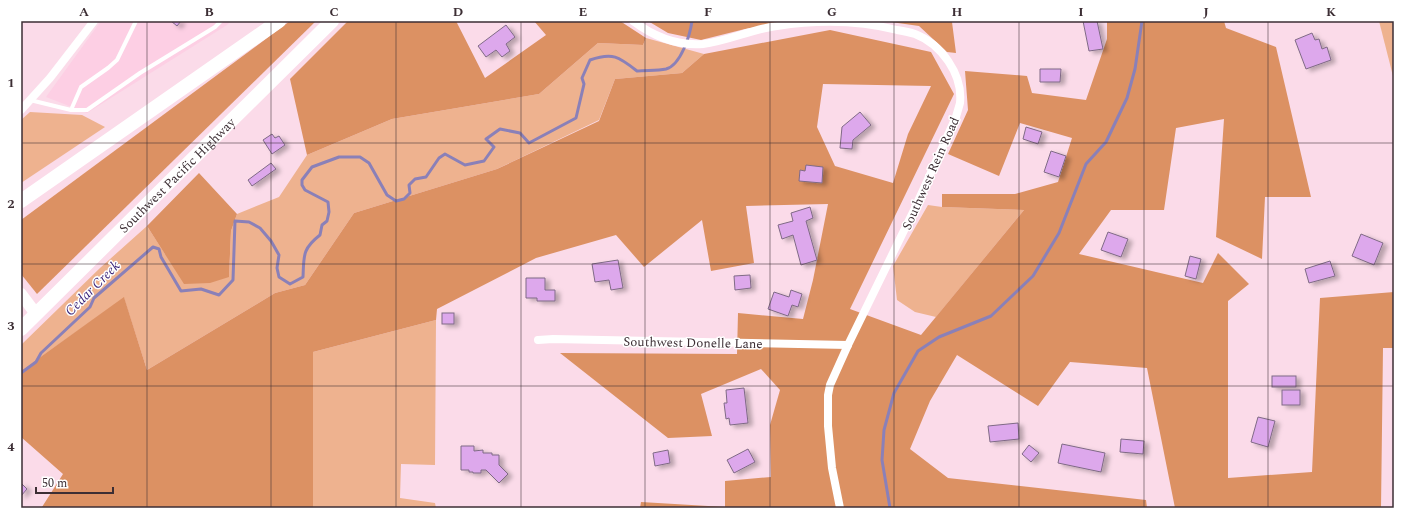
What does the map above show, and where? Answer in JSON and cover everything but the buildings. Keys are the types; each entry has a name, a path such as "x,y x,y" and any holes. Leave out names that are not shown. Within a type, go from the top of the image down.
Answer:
{"highway":[{"path":"21,201 279,21"},
{"name":"Southwest Pacific Highway","path":"21,329 332,21"}],"main road":[{"path":"21,294 36,314"}],"street":[{"path":"21,110 94,21"},
{"name":"Southwest Rein Road","path":"633,21 659,37 687,44 703,44 721,41 775,26 812,23 857,23 891,28 915,34 931,43 946,58 956,75 960,93 960,103 956,117 918,202 830,385 828,395 828,426 832,468 840,508"},
{"name":"Southwest Donelle Lane","path":"538,340 561,339 848,345"}],"lane":[{"path":"71,110 81,87 117,60 136,21"},
{"path":"30,100 71,110 87,110 140,73 215,27 221,21"}],"shaded area":[{"path":"101,21 231,21 227,25 87,113 46,97"},
{"path":"290,21 316,21 37,294 21,274 21,220"},
{"path":"348,21 456,21 485,78 546,35 534,21 620,21 646,38 643,45 598,43 539,94 392,119 307,155 290,79"},
{"path":"648,21 792,21 745,29 701,40 668,33"},
{"path":"884,21 955,21 952,22 956,53 947,52 919,26"},
{"path":"1107,21 1224,21 1226,28 1276,47 1311,197 1265,197 1262,259 1216,237 1224,119 1176,128 1164,210 1111,210 1079,254 1203,283 1218,253 1249,284 1228,301 1228,478 1312,472 1320,298 1394,292 1394,348 1383,348 1381,508 1175,508 1147,368 1070,362 1038,406 957,355 930,401 910,449 948,478 1146,500 1147,508 640,508 641,502 725,507 725,481 771,477 770,425 780,390 761,369 701,394 712,436 668,438 560,353 737,354 738,313 803,319 813,280 828,204 746,206 754,263 711,271 702,220 644,267 616,235 536,258 437,309 436,320 313,352 313,508 39,508 42,507 63,474 21,437 21,371 124,297 147,370 275,293 305,285 354,213 497,169 599,121 615,79 682,73 704,54 830,30 931,52 954,94 850,309 921,335 1024,210 942,207 942,194 1015,194 1058,182 1072,138 1020,123 999,176 948,154 968,110 965,71 1027,76 1032,93 1086,100 1107,39","holes":["823,84 931,86 908,134 893,183 835,166 817,127"]},
{"path":"1379,21 1394,21 1394,80"},
{"path":"646,38 704,54 682,73 615,79 599,120 497,169 354,213 305,285 275,293 147,370 124,298 21,371 21,345 100,268 147,226 165,254 229,277 231,231 237,214 279,197 307,155 392,119 539,94 598,43 643,45"},
{"path":"30,112 82,115 105,127 21,183 21,120"},
{"path":"199,173 237,214 231,231 229,277 210,283 184,284 147,226"},
{"path":"928,205 942,207 1024,210 936,317 915,312 897,300 893,266"},
{"path":"436,320 435,465 401,464 400,498 435,503 436,508 313,508 313,352"}],"waterway":[{"name":"Cedar Creek","path":"21,373 36,362 41,353 90,307 94,298 153,247 159,249 161,257 181,291 201,289 219,295 233,280 235,221 249,222 260,228 271,241 279,255 277,268 279,277 290,284 303,277 305,253 314,240 320,235 322,225 327,221 329,212 328,202 305,190 302,185 302,180 312,167 339,157 360,157 369,163 387,195 396,201 404,199 410,193 409,185 415,179 426,177 439,158 445,154 465,165 484,161 494,147 486,139 500,129 520,133 529,143 576,118 584,84 582,78 590,60 605,56 615,57 637,71 663,70 671,66 676,62 684,49 692,21"},
{"path":"890,508 882,460 884,430 894,393 918,351 939,337 991,316 1033,276 1059,233 1086,164 1106,142 1127,98 1135,69 1142,21"}]}
